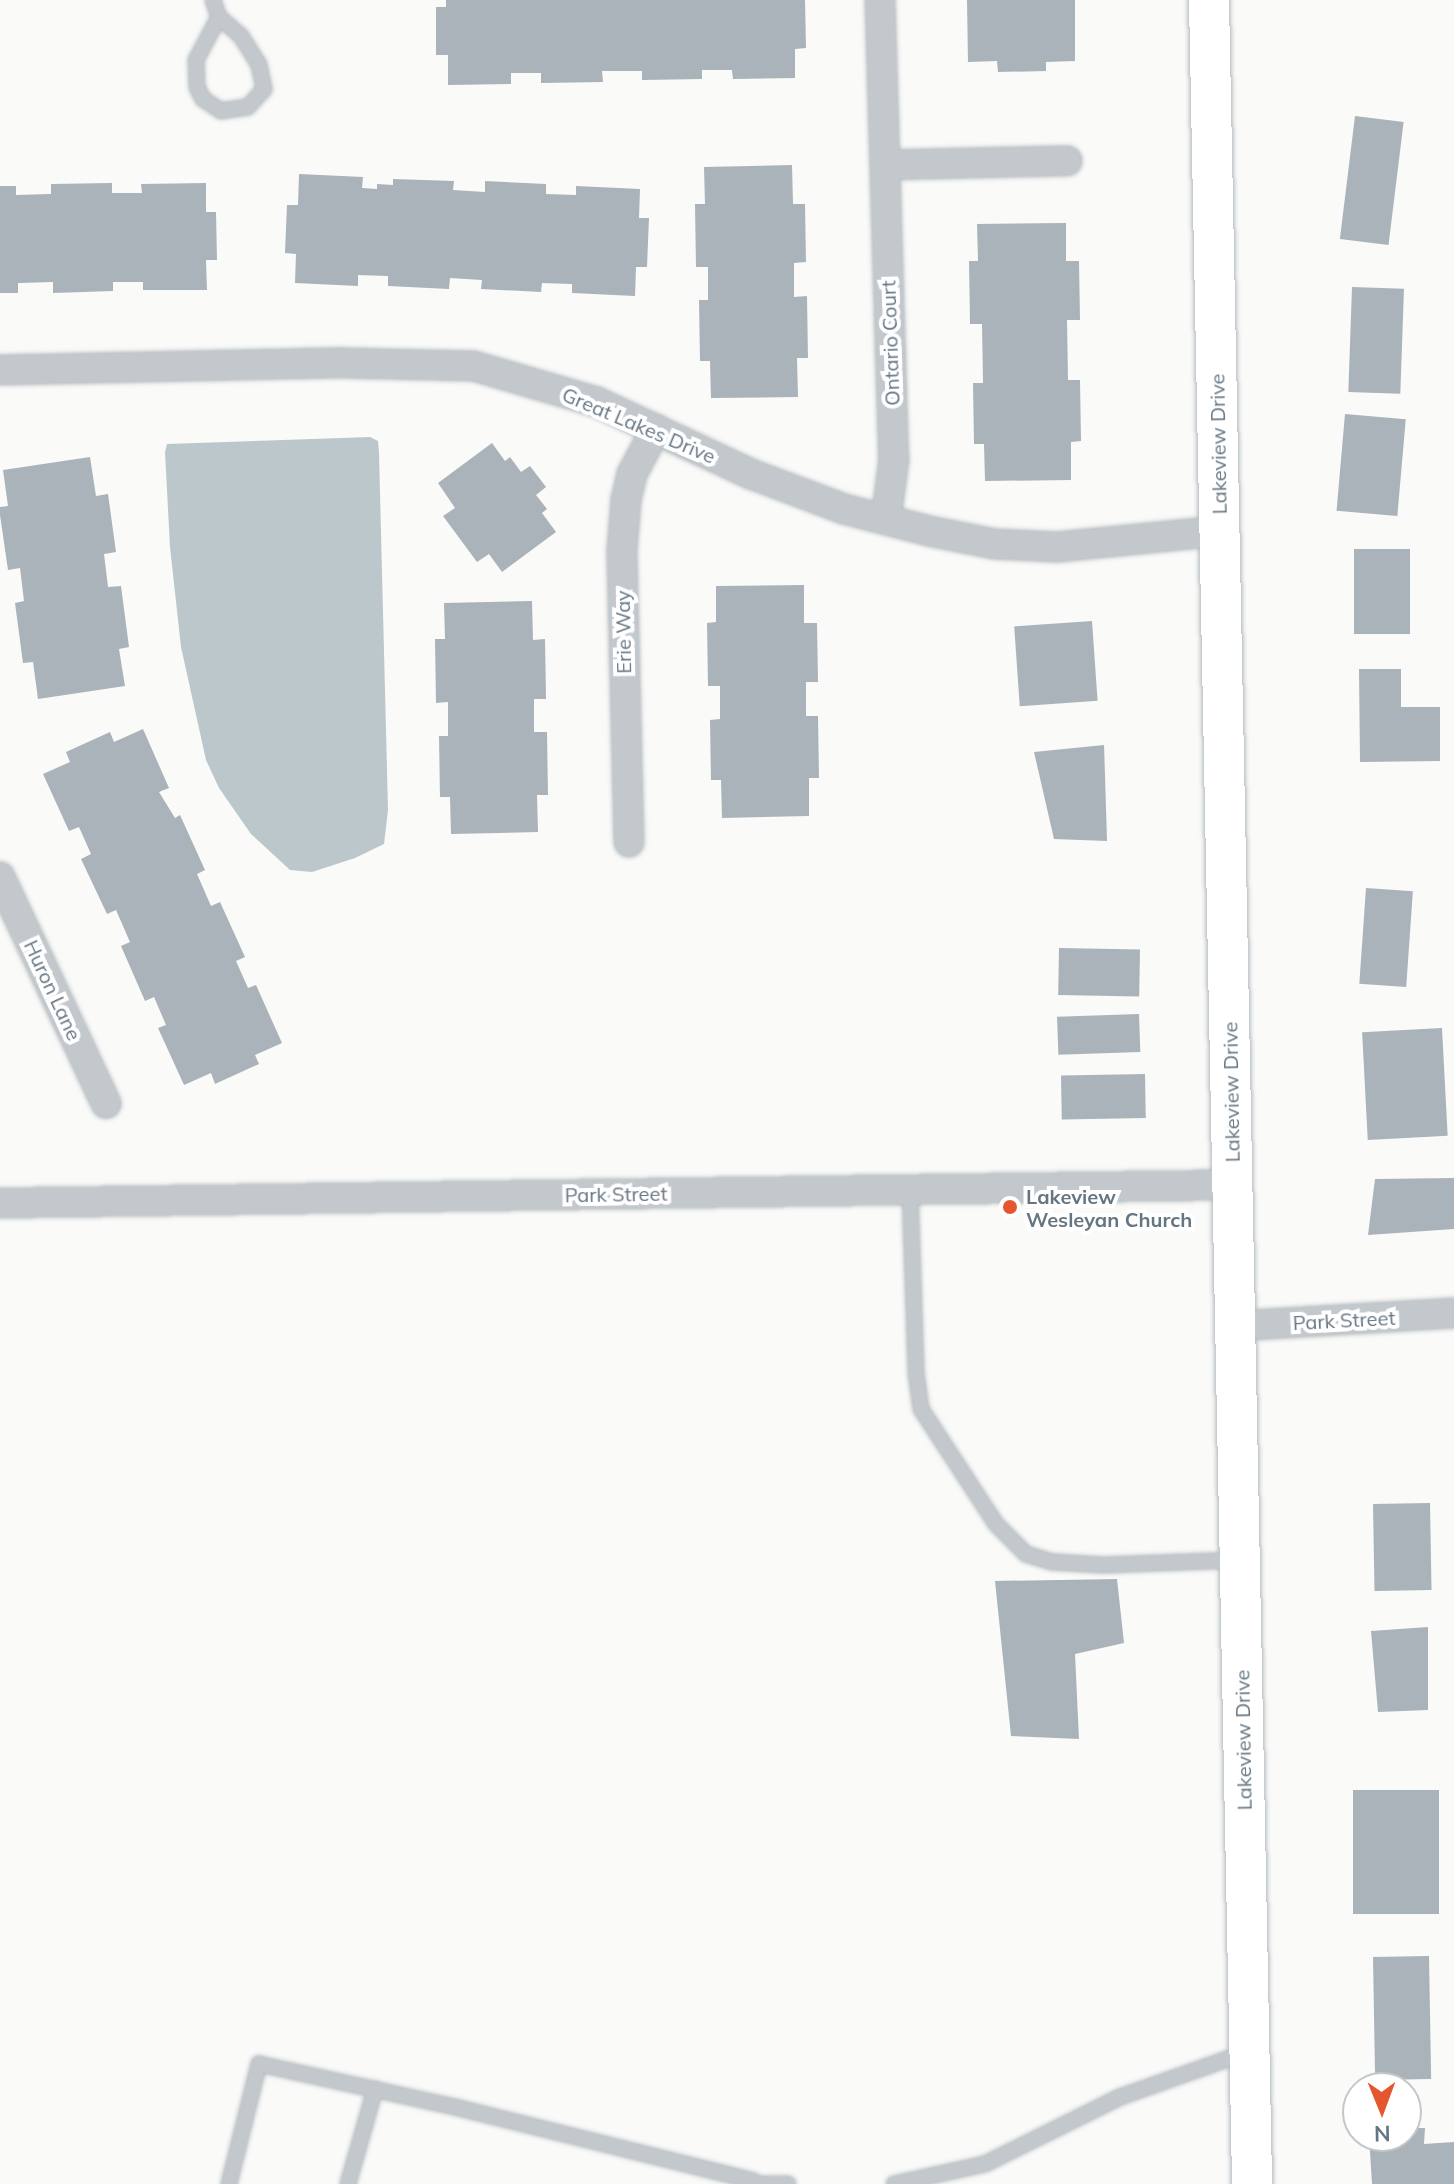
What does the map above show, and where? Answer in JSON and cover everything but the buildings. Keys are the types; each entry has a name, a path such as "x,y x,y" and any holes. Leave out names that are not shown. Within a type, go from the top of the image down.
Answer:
{"street":[{"name":"Ontario Court","path":"880,0 894,459 886,519"},
{"name":"Lakeview Drive","path":"1209,0 1252,2184"},
{"path":"885,165 1067,161"},
{"name":"Great Lakes Drive","path":"0,370 343,363 474,366 597,402 751,474 844,509 995,544 1057,547 1220,531"},
{"name":"Erie Way","path":"629,842 623,581 626,500 632,474 656,429"},
{"name":"Huron Lane","path":"0,877 106,1103"},
{"name":"Park Street","path":"0,1203 1232,1185"},
{"name":"Park Street","path":"1235,1326 1454,1313"}],"lane":[{"path":"213,0 219,17 241,36 259,65 264,89 248,107 221,111 203,99 197,87 196,60 219,17"},
{"path":"910,1189 916,1373 921,1409 996,1524 1026,1554 1053,1562 1103,1565 1239,1560"},
{"path":"894,2184 985,2164 1120,2097 1249,2051"},
{"path":"229,2184 259,2064 375,2089 753,2183 788,2184"},
{"path":"348,2184 375,2089"}],"shaded area":[{"path":"370,437 378,441 379,453 388,810 384,844 355,858 312,872 290,870 251,834 219,788 206,760 181,647 170,547 165,452 167,444"}],"place":[{"name":"Lakeview Wesleyan Church","path":"1010,1207"}]}
